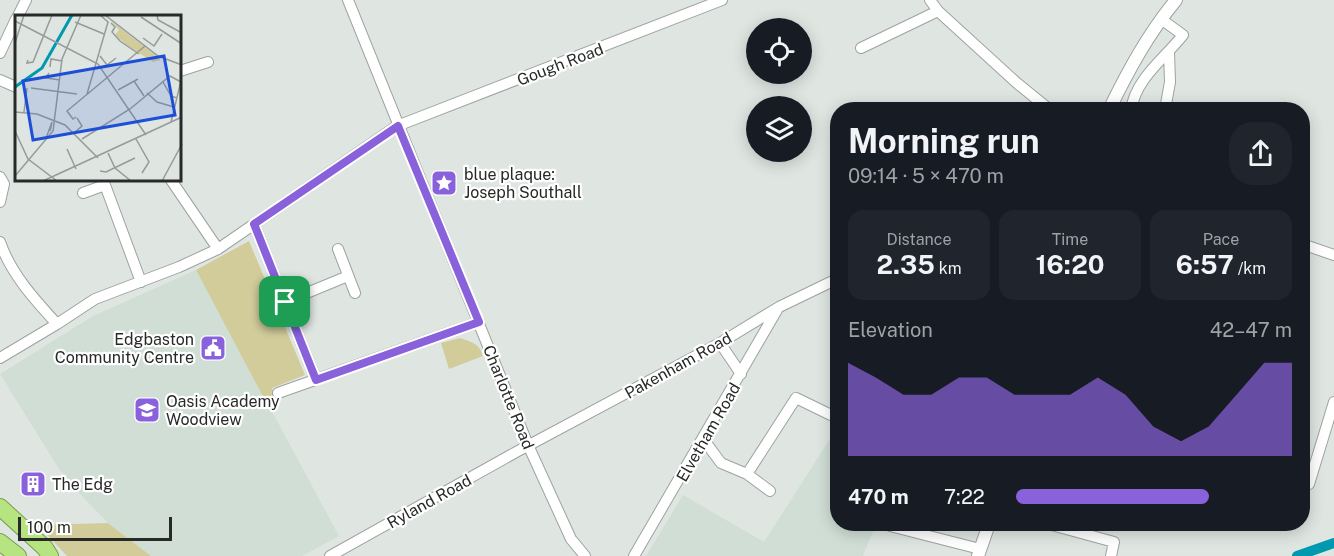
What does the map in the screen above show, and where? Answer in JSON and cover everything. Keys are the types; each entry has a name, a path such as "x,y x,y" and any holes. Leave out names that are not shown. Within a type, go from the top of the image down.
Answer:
{"highway":[{"path":"0,507 45,548 48,556"},
{"path":"0,521 48,556"},
{"path":"0,542 18,556"}],"street":[{"path":"18,15 26,0"},
{"name":"Charlotte Road","path":"348,0 528,445 571,539 585,556"},
{"name":"Gough Road","path":"0,358 95,299 218,249 398,126 722,0"},
{"path":"930,0 938,11 1040,102"},
{"path":"1112,102 1137,54 1176,0"},
{"path":"861,48 938,11"},
{"path":"1132,102 1143,80 1183,35 1161,19"},
{"path":"0,53 15,22"},
{"path":"1166,102 1170,82 1169,52"},
{"path":"182,70 208,62"},
{"path":"0,80 15,87"},
{"path":"0,177 4,184 0,202"},
{"path":"172,182 218,249"},
{"path":"83,193 105,185 141,282"},
{"path":"254,224 316,380"},
{"path":"0,242 5,256 31,296 57,324"},
{"path":"1310,247 1334,255"},
{"path":"338,249 355,293"},
{"path":"285,302 348,276"},
{"name":"Pakenham Road","path":"528,445 720,343 779,307 830,282"},
{"name":"Elvetham Road","path":"634,556 704,440 779,307"},
{"path":"278,393 479,322"},
{"path":"720,343 741,374"},
{"path":"747,474 796,398 830,415"},
{"path":"1310,481 1334,402"},
{"path":"704,440 722,463 747,474 770,491"},
{"name":"Ryland Road","path":"330,556 528,445"},
{"path":"907,531 979,552 986,531"},
{"path":"1074,531 1114,542 1111,556"}],"shaded area":[{"path":"249,241 305,375 272,388 275,398 266,402 196,270"},
{"name":"Oasis Academy Woodview","path":"196,270 339,536 302,556 151,556 108,523 59,469 0,374 93,316"},
{"path":"460,338 478,346 483,356 449,369 441,343"},
{"path":"830,439 830,531 873,531 863,556 646,556 683,495 764,542"},
{"path":"108,523 151,556 67,556 38,525"}],"waterway":[{"path":"1297,556 1334,543"}],"place":[{"name":"blue plaque: Joseph Southall","path":"444,183"},
{"name":"Edgbaston Community Centre","path":"213,348"},
{"name":"Oasis Academy Woodview","path":"147,410"},
{"name":"The Edg","path":"33,484"}],"route":[{"path":"398,126 479,322 316,380 285,302 254,224 398,126"}]}
